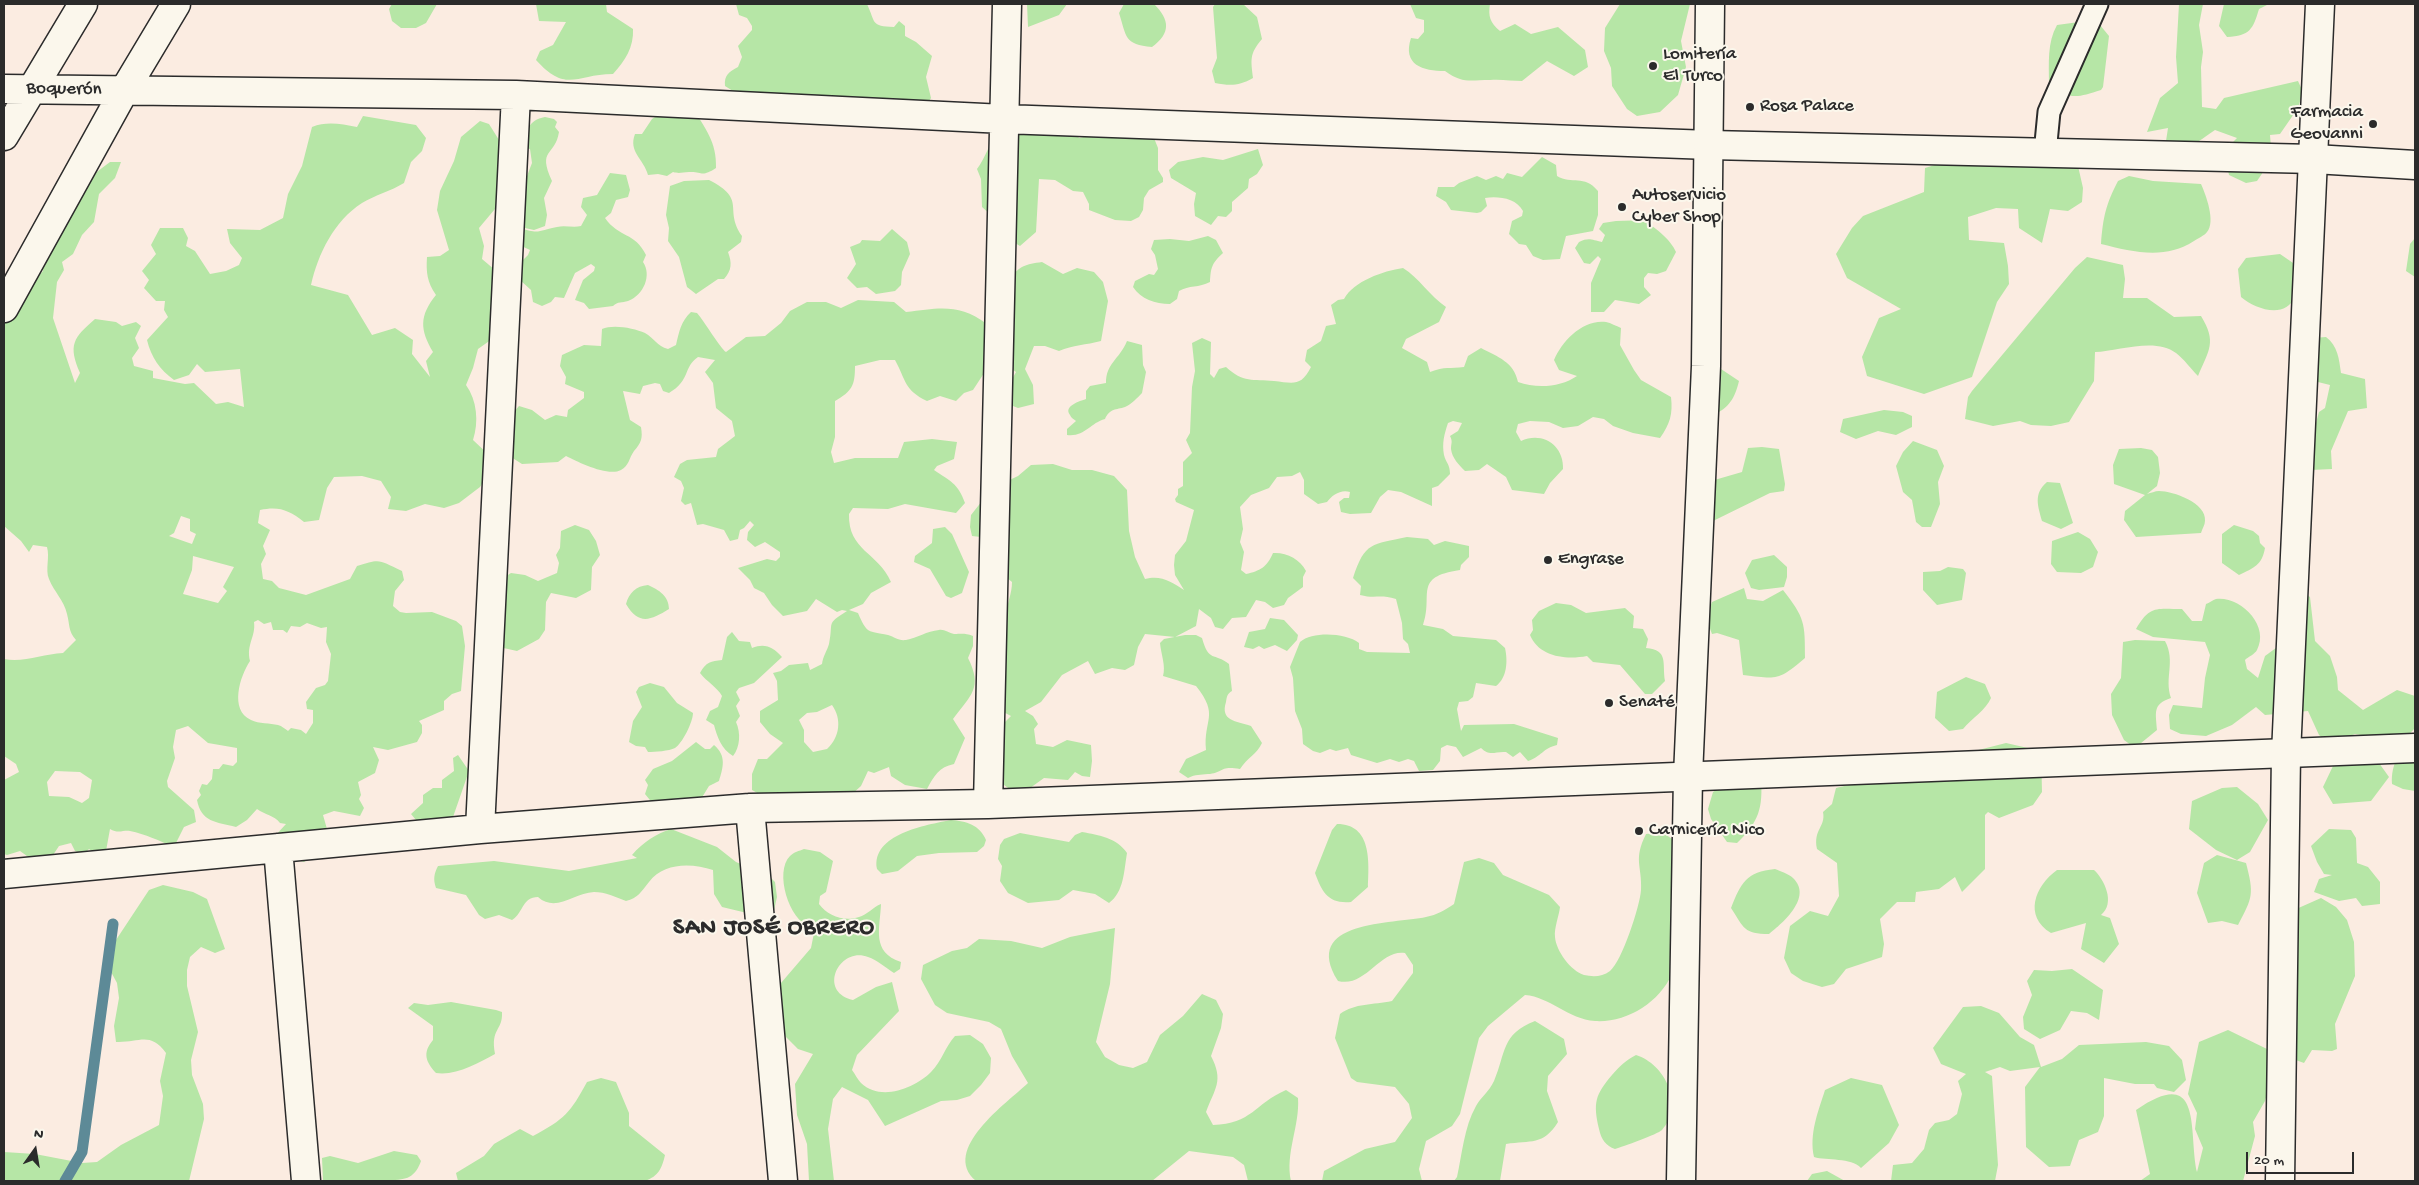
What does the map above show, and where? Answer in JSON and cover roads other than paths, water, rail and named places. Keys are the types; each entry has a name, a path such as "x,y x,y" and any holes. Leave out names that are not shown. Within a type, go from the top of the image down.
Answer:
{"street":[{"path":"4,136 30,89 83,4"},
{"path":"4,308 124,91 176,4"},
{"path":"988,804 1007,4"},
{"path":"1681,1181 1688,776 1706,366 1710,145 1710,4"},
{"path":"2280,1181 2286,754 2320,4"},
{"name":"Boquerón","path":"4,89 516,95 1004,119 1710,145 2415,164"},
{"path":"480,829 516,95"},
{"path":"4,874 480,829 750,808 988,804 2415,748"},
{"path":"750,808 783,1181"},
{"path":"278,848 306,1181"}],"lane":[{"path":"2046,153 2050,112 2097,4"}],"waterway":[{"path":"65,1181 82,1152 113,924"}],"place":[{"name":"Lomitería El Turco","path":"1653,66"},
{"name":"Rosa Palace","path":"1750,107"},
{"name":"Farmacia Geovanni","path":"2373,124"},
{"name":"Autoservicio Cyber Shop","path":"1622,207"},
{"name":"Engrase","path":"1548,560"},
{"name":"Senaté","path":"1609,703"},
{"name":"Carnicería Nico","path":"1639,831"}],"district":[{"name":"SAN JOSÉ OBRERO","path":"774,929"}]}
